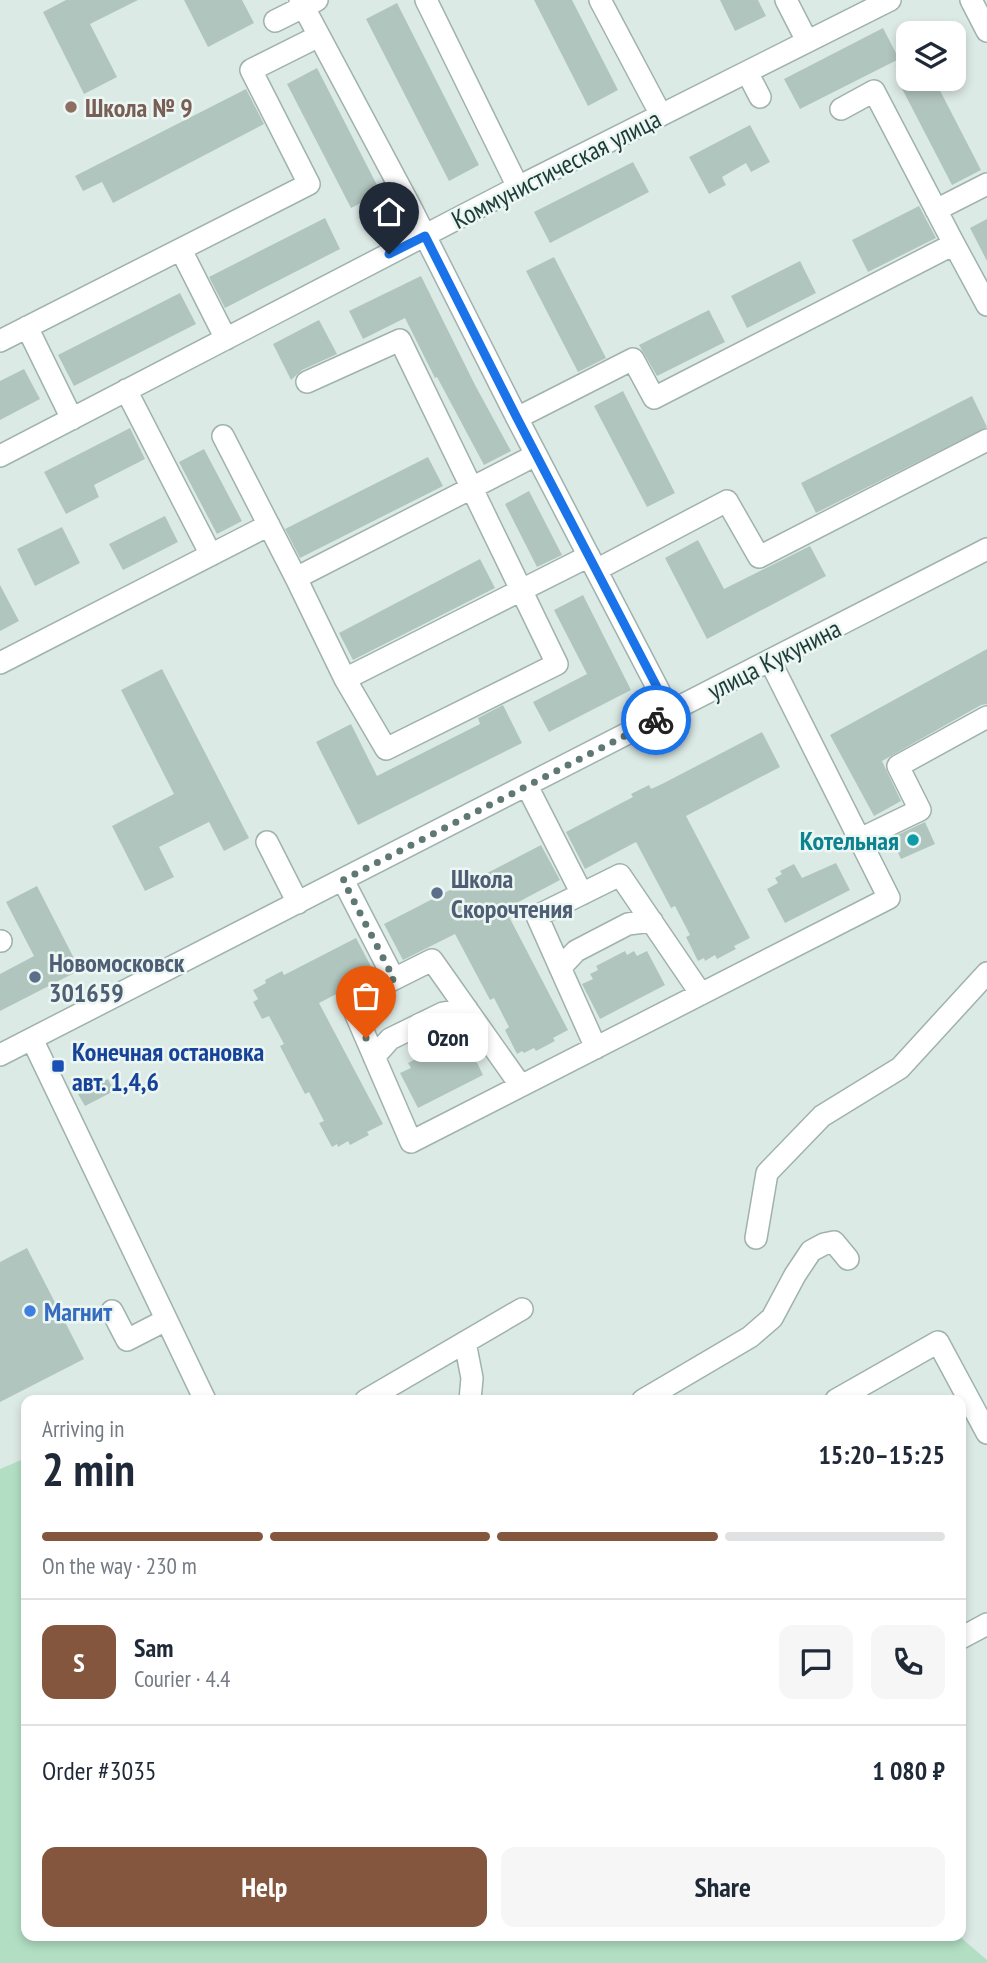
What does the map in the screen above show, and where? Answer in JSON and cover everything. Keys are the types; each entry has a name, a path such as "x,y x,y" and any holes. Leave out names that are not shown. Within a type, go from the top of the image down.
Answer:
{"street":[{"path":"426,0 519,187"},
{"path":"600,0 661,115"},
{"path":"786,0 807,41"},
{"name":"Коммунистическая улица","path":"0,456 807,41 857,7 890,0"},
{"path":"971,0 987,31"},
{"path":"275,21 307,2 318,36 425,236 670,712"},
{"path":"0,341 309,184 251,70 318,36"},
{"path":"747,72 760,97"},
{"path":"841,109 874,91 987,305"},
{"path":"936,210 987,184"},
{"path":"517,418 634,359 654,398 954,244"},
{"path":"181,250 226,339"},
{"path":"27,327 72,419"},
{"path":"222,436 345,679 386,749 557,664 400,340 307,382"},
{"path":"126,390 211,555"},
{"path":"345,679 521,590 592,563 727,501 759,557 987,440"},
{"path":"296,578 536,455"},
{"path":"0,663 269,525"},
{"name":"улица Кукунина","path":"0,1055 987,549"},
{"path":"521,1086 432,960 350,1001 411,1142 596,1048 701,994 890,898 770,661"},
{"path":"860,839 920,810 898,766 987,717"},
{"path":"527,786 582,894"},
{"path":"267,842 298,903"},
{"path":"596,1048 537,916 620,875 701,994"},
{"path":"343,880 394,979"},
{"path":"560,968 576,951 628,924 652,921"},
{"path":"756,1238 767,1173 822,1116 900,1068 984,983"},
{"path":"374,1057 390,1039 443,1013 467,1009"},
{"path":"32,1039 203,1395"},
{"path":"651,1395 750,1337 772,1318 811,1251 834,1242 848,1259"},
{"path":"375,1395 522,1309"},
{"path":"112,1311 127,1339 166,1320"},
{"path":"465,1342 472,1378 470,1395"},
{"path":"845,1395 937,1342 987,1433"},
{"path":"966,1635 987,1624"}],"green space":[{"path":"21,1460 21,1941 965,1941 987,1960 987,1963 0,1963 0,1469"}],"building":[{"path":"66,0 138,0 90,24 117,77 84,94 43,12"},
{"path":"184,0 242,0 254,23 208,47"},
{"path":"534,0 572,0 618,90 588,106"},
{"path":"720,0 758,0 766,16 735,31"},
{"path":"397,3 479,165 449,181 366,19"},
{"path":"883,28 896,53 896,61 800,109 784,79"},
{"path":"317,68 381,193 351,208 287,84"},
{"path":"246,89 264,124 113,203 102,182 83,191 75,176"},
{"path":"903,91 940,91 981,170 952,185"},
{"path":"750,125 770,162 751,172 746,163 722,177 726,185 709,194 689,157"},
{"path":"633,162 649,192 550,243 534,212"},
{"path":"919,206 936,238 868,272 852,240"},
{"path":"325,218 340,249 225,308 209,277"},
{"path":"987,219 987,261 970,228"},
{"path":"554,257 606,358 578,372 526,271"},
{"path":"800,261 816,293 747,328 731,296"},
{"path":"421,276 511,451 484,465 405,318 363,339 349,311"},
{"path":"180,293 196,324 74,386 58,355"},
{"path":"709,310 725,342 657,376 639,345"},
{"path":"319,320 337,354 302,370 291,380 273,344"},
{"path":"24,369 40,399 0,420 0,381"},
{"path":"623,391 675,493 647,507 594,406"},
{"path":"972,396 987,427 816,513 801,483"},
{"path":"130,428 145,459 94,485 99,497 66,514 44,472"},
{"path":"204,449 242,521 217,534 179,462"},
{"path":"428,457 443,486 300,558 285,529"},
{"path":"529,491 562,555 537,567 505,504"},
{"path":"165,516 178,542 123,570 109,544"},
{"path":"62,527 80,563 35,586 17,549"},
{"path":"698,540 724,589 810,546 826,576 707,639 665,558"},
{"path":"480,559 495,588 353,660 339,633"},
{"path":"0,585 19,621 0,631"},
{"path":"583,595 631,690 549,732 533,702 587,674 554,610"},
{"path":"987,649 987,704 882,761 901,801 874,816 830,735"},
{"path":"162,669 249,838 224,851 209,822 159,847 174,877 145,891 112,826 174,794 121,690"},
{"path":"503,705 522,743 358,825 316,742 351,724 377,776 480,724 478,718"},
{"path":"762,732 780,767 686,816 750,938 717,959 715,955 705,961 704,958 698,961 686,937 690,935 675,906 671,908 636,842 585,869 566,832 633,797 631,794 649,785 651,789 662,784"},
{"name":"Котельная","path":"925,822 935,844 901,859 891,838"},
{"path":"541,845 560,880 505,909 568,1030 536,1051 534,1048 517,1054 505,1030 509,1027 494,998 490,1000 455,934 403,960 384,924 452,889 450,886 467,877 470,882"},
{"path":"836,863 850,890 785,923 767,889 778,883 775,878 782,874 780,871 794,864 802,878"},
{"path":"37,886 80,970 0,1011 0,974 34,956 6,902"},
{"path":"356,938 375,974 319,1003 383,1124 350,1145 348,1141 338,1147 337,1144 332,1147 319,1123 324,1121 309,1092 305,1094 280,1046 284,1044 269,1016 262,1019 253,1002 258,999 253,990 282,971 284,975"},
{"path":"625,951 627,955 634,951 637,956 647,951 665,985 600,1019 582,984 593,979 590,974 598,970 596,966"},
{"path":"443,1040 445,1044 453,1041 455,1046 466,1040 483,1075 418,1108 400,1073 411,1068 408,1063 416,1059 414,1055"},
{"path":"108,1079 114,1091 85,1106 78,1094"},
{"name":"Магнит","path":"27,1248 84,1359 0,1402 0,1262"}],"way so far":[{"path":"366,1038 350,1001 394,979 343,880 656,720"}],"place":[{"name":"Школа № 9","path":"71,107"},
{"name":"Котельная","path":"913,840"},
{"name":"Школа Скорочтения","path":"437,893"},
{"name":"Новомосковск 301659","path":"35,977"},
{"name":"Ozon","path":"366,1038"},
{"name":"Конечная остановка авт. 1,4,6","path":"58,1066"},
{"name":"Магнит","path":"30,1311"}],"route":[{"path":"389,254 425,236 670,712 656,720"}]}
